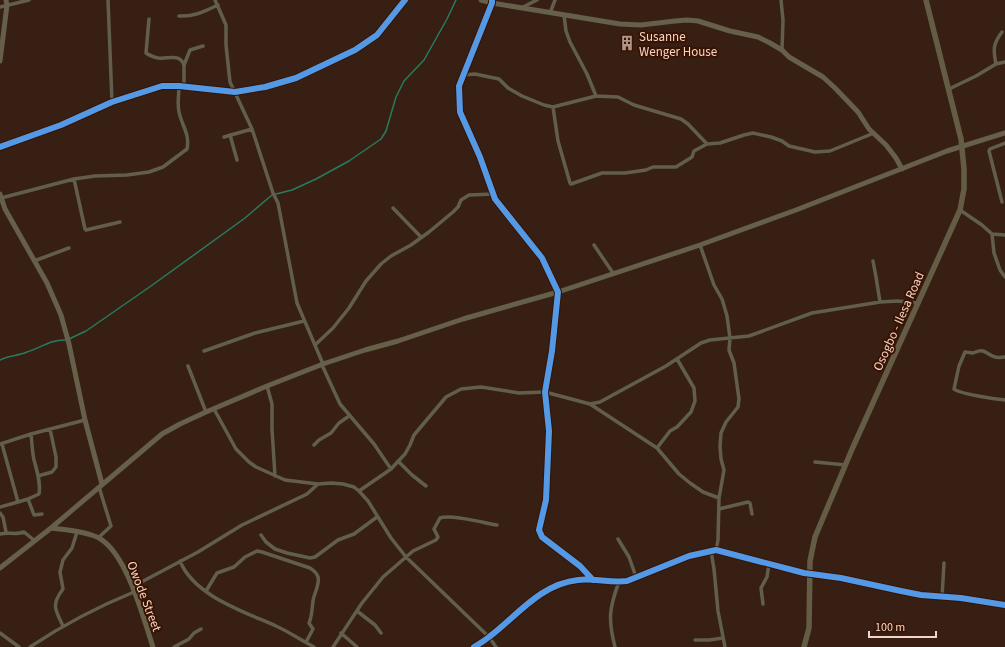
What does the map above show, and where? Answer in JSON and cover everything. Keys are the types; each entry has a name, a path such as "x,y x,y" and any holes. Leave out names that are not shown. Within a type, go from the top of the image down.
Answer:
{"main road":[{"path":"481,0 620,24 641,25 687,20 698,21 730,31 758,37 782,50 789,57 822,77 835,88 858,112 874,134 896,158 902,169"},
{"name":"Osogbo - Ilesa Road","path":"804,647 810,618 810,561 815,537 960,210 964,189 962,147 926,0"},
{"path":"0,61 6,2"},
{"path":"0,568 51,528 162,434 206,412 267,386 365,350 398,341 463,319 558,292 700,245 947,151 993,138 1005,133"},
{"path":"0,196 2,210 34,261 54,298 69,344 101,486"},
{"name":"Owode Street","path":"51,528 77,532 98,538 108,545 125,569 153,647"}],"street":[{"path":"0,7 6,2 29,0"},
{"path":"108,0 112,102"},
{"path":"215,0 226,25 227,58 230,82 252,129 278,203 297,303 340,404 374,444 391,469"},
{"path":"0,147 61,125 112,102 162,86 182,86 235,92 265,88 296,78 355,50 377,35 405,0"},
{"path":"522,8 537,0"},
{"path":"550,12 555,0"},
{"path":"781,0 783,20 782,50"},
{"path":"492,2 459,86 460,112 480,157 493,194 501,207 542,258 558,292 552,351 545,392 549,431 546,500 539,530 542,537 580,566 593,580"},
{"path":"179,16 201,13 218,4"},
{"path":"564,15 566,31 570,42 587,74 596,96"},
{"path":"149,19 146,53 160,58 169,56 180,60 184,65"},
{"path":"996,64 994,48 996,40 1002,32"},
{"path":"0,196 74,179 149,172 162,167 187,149 187,135 178,103 182,86 184,65 190,50 202,46"},
{"path":"949,89 976,76 996,64 1005,62"},
{"path":"464,75 475,74 492,76 499,79 508,88 544,106 553,106 596,96 618,96 634,105 681,119 688,124 707,144"},
{"path":"553,106 558,141 571,184 602,173 625,173 646,170 653,167 676,167 692,157 694,151 707,144 720,143 744,135 753,134 771,137 782,141 789,146 825,152 848,145 874,134"},
{"path":"224,137 252,129"},
{"path":"230,135 237,160"},
{"path":"993,138 996,146"},
{"path":"1002,202 989,151 996,146 1005,143"},
{"path":"74,179 86,230 120,222"},
{"path":"315,345 333,328 349,308 366,281 381,264 421,237 453,212 458,207 461,200 469,195 493,194"},
{"path":"394,208 421,237"},
{"path":"960,210 992,234 1005,235"},
{"path":"992,234 994,253 1000,270 1005,277"},
{"path":"594,245 613,273"},
{"path":"700,245 714,285 722,299 727,316 730,338 729,350 734,363 739,399 738,407 726,422 721,433 721,459 724,470 719,498 718,540 716,550"},
{"path":"34,261 69,248"},
{"path":"873,262 880,302"},
{"path":"590,404 600,402 677,359 685,352 710,340 749,336 812,313 880,302 897,301 918,303"},
{"path":"204,351 255,333 304,321"},
{"path":"1005,357 994,357 985,351 977,351 973,354 965,352 959,366 954,388 956,391 1005,400"},
{"path":"657,448 670,431 677,427 691,412 695,402 694,388 677,359"},
{"path":"188,366 206,412"},
{"path":"267,386 272,404 275,476"},
{"path":"359,491 391,469 398,462 410,445 414,435 446,396 469,388 480,387 519,393 545,392 590,404 657,448 679,474 690,483 703,492 719,498"},
{"path":"214,409 230,440 241,455 256,467 285,480 318,484 343,484 359,491 368,501 391,538 406,557 489,637 496,647"},
{"path":"314,445 349,416"},
{"path":"18,502 1,444 31,434 85,420"},
{"path":"38,476 52,472 56,467 56,457 50,429"},
{"path":"0,507 28,500 38,494 40,490 31,434"},
{"path":"398,462 426,486"},
{"path":"815,462 846,465"},
{"path":"30,647 63,626 133,589 240,527 308,494 318,484"},
{"path":"98,538 111,526 101,486"},
{"path":"28,500 34,515 42,514"},
{"path":"719,509 748,502 750,504 752,514"},
{"path":"0,513 3,517 6,532"},
{"path":"261,535 266,542 275,549 310,558 315,557 338,540 354,534 377,517"},
{"path":"333,647 341,633 383,577 413,551 436,540 438,537 434,529 442,517 497,525"},
{"path":"0,534 6,532 19,534 24,532 35,540"},
{"path":"63,626 54,608 56,598 63,589 60,572 63,560 72,548 77,532"},
{"path":"618,539 629,557 636,577"},
{"path":"474,647 489,637 533,598 567,582 578,580 627,581 689,556 716,550 769,564 921,595 961,598 1005,605"},
{"path":"206,591 217,573 234,567 245,557 257,551 310,568 316,573 318,582 309,623 313,629 306,642"},
{"path":"711,551 718,611 725,647"},
{"path":"180,561 192,579 206,591 236,609 276,626 314,647"},
{"path":"942,597 944,563"},
{"path":"763,604 762,586 767,577 769,564"},
{"path":"615,647 610,610 618,582"},
{"path":"357,611 375,625 381,633"},
{"path":"174,647 189,639 194,633 201,629"},
{"path":"0,633 19,647"},
{"path":"341,633 357,647"},
{"path":"695,640 723,638"}],"waterway":[{"path":"69,339 86,331 151,286 245,218 272,195 292,190 316,179 349,161 381,139 386,131 396,97 404,81 424,60 456,0"},
{"path":"0,360 24,353 51,342 66,340"}],"cycle path":[{"path":"0,147 61,125 112,102 162,86 179,86 235,92 265,87 296,78 355,50 377,35 405,0"},
{"path":"492,0 459,86 460,112 480,157 495,199 542,258 558,292 552,351 545,392 549,431 546,500 539,530 542,537 580,566 593,580"},
{"path":"474,647 489,637 541,594 564,583 578,580 627,581 689,556 716,550 804,573 841,578 921,595 961,598 1005,605"}],"place":[{"name":"Susanne Wenger House","path":"627,43"}]}
